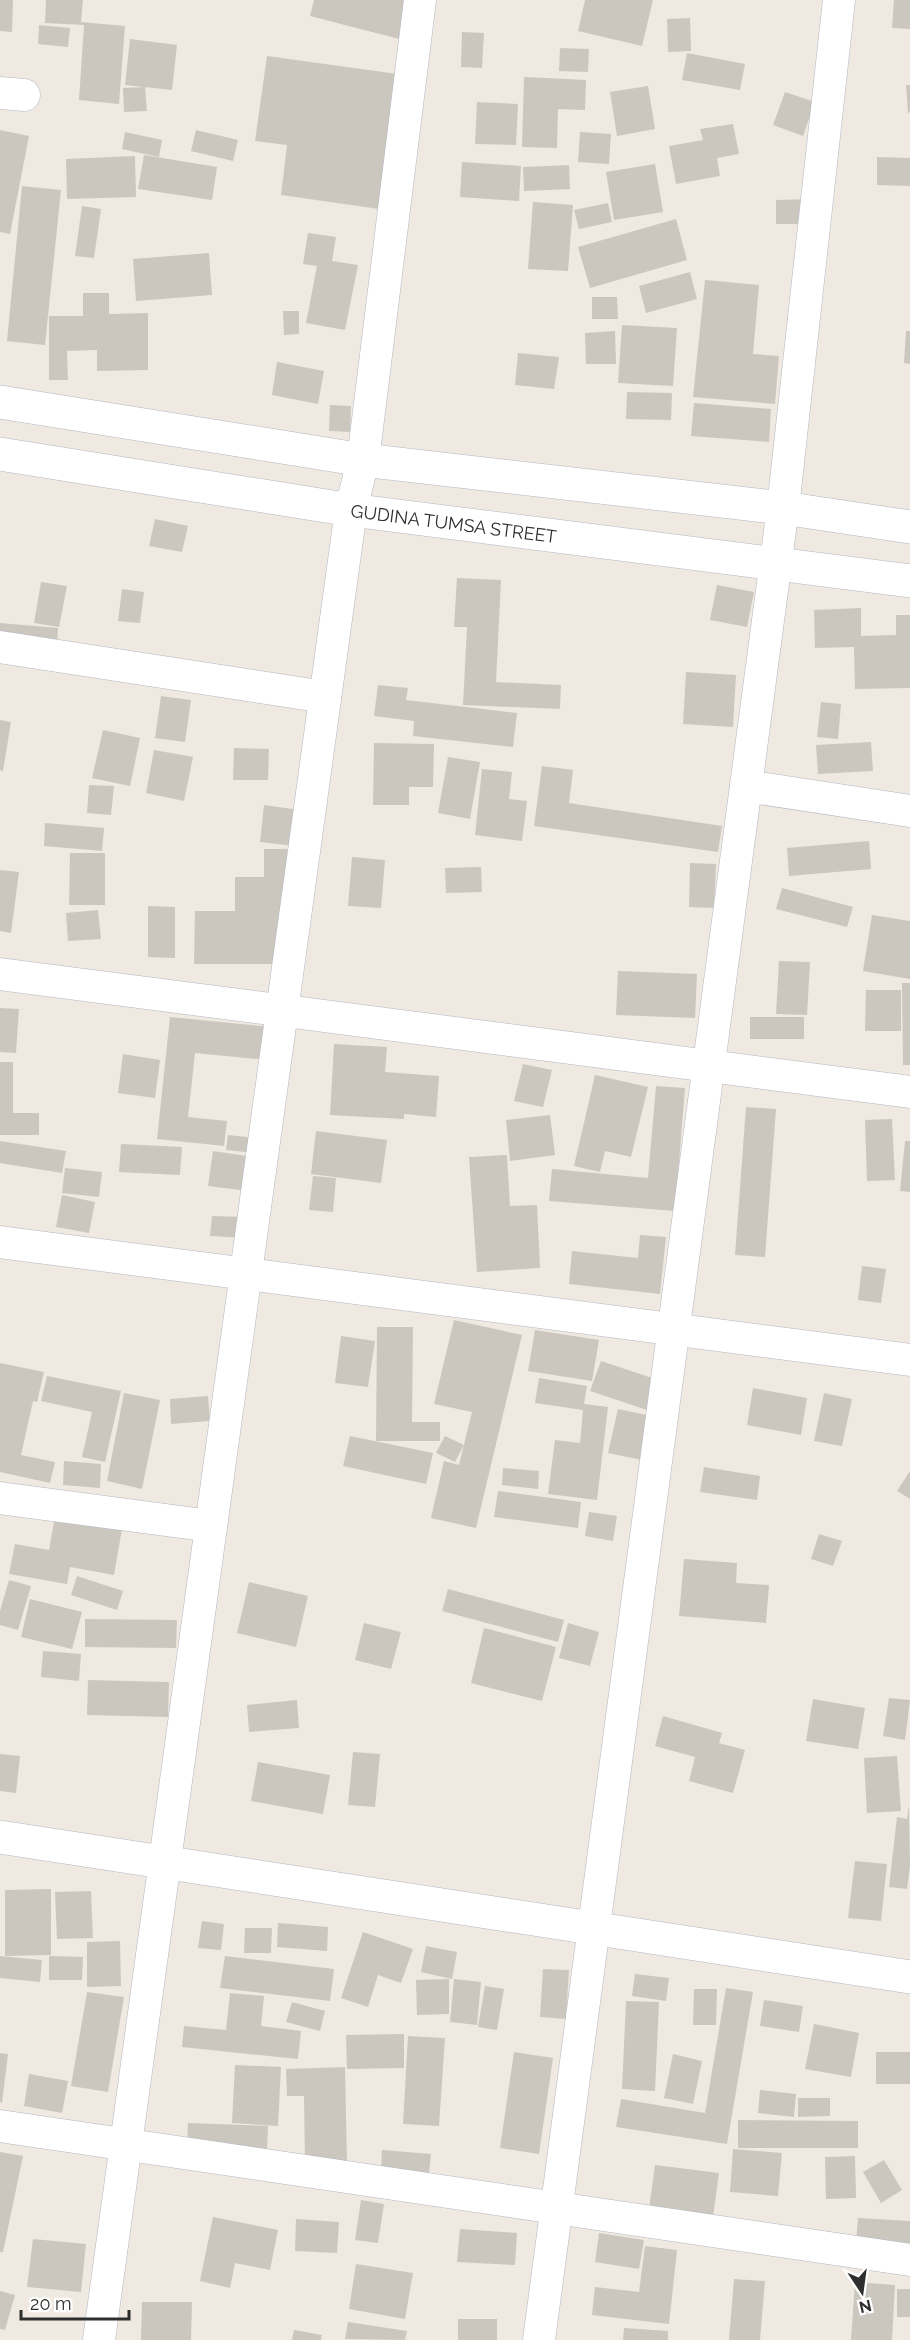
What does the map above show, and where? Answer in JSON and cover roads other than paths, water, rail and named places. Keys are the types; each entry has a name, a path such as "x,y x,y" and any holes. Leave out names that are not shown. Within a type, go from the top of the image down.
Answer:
{"street":[{"path":"99,2340 351,510 363,460 420,0"},
{"path":"539,2340 783,508 839,0"},
{"path":"0,402 363,460 783,508 910,527"},
{"name":"GUDINA TUMSA STREET","path":"0,454 351,510 910,581"},
{"path":"0,647 326,697"},
{"path":"746,786 910,811"},
{"path":"0,974 910,1092"},
{"path":"0,1242 910,1360"},
{"path":"0,1498 211,1526"},
{"path":"0,1837 910,1977"},
{"path":"0,2126 910,2260"}]}
